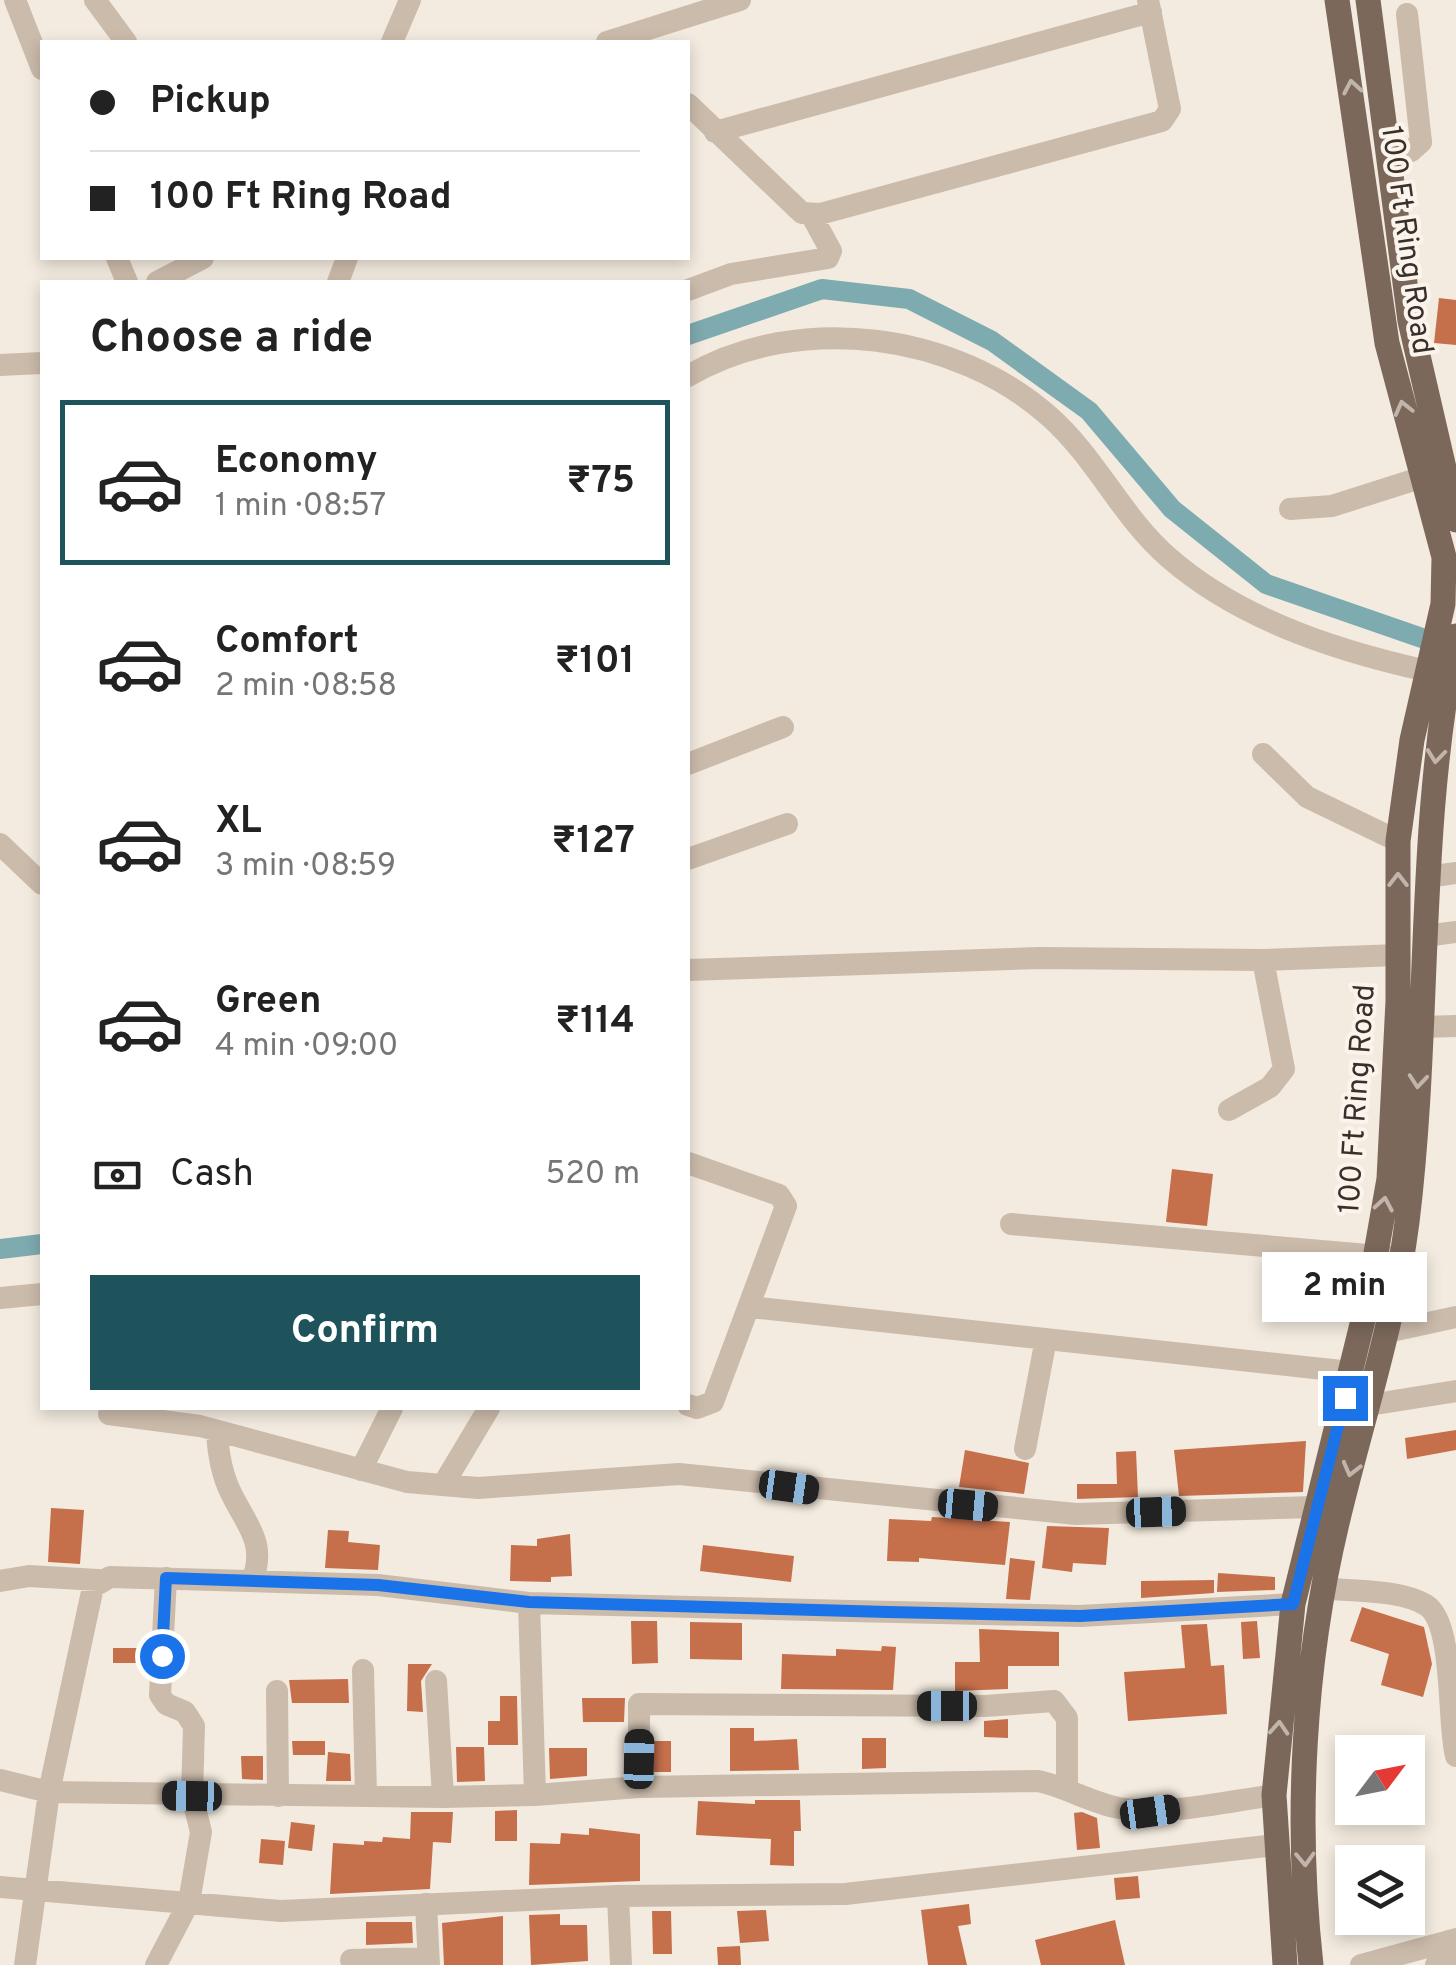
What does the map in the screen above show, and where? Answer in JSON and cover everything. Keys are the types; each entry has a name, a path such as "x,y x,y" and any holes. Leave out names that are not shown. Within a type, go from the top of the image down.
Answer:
{"main road":[{"name":"100 Ft Ring Road","path":"1284,1965 1274,1795 1293,1604 1351,1372 1388,1256 1422,1027 1432,793 1445,661 1443,604 1450,556 1423,477 1387,343 1337,0"},
{"name":"100 Ft Ring Road","path":"1368,0 1410,321 1456,520"},
{"name":"100 Ft Ring Road","path":"1310,1965 1302,1794 1324,1588 1387,1332 1398,840 1412,740 1445,661"}],"street":[{"path":"15,0 40,64"},
{"path":"95,0 125,40"},
{"path":"393,40 410,0"},
{"path":"617,40 740,0"},
{"path":"690,106 715,132 802,213 812,216 1162,121 1170,109 1150,6 715,132"},
{"path":"1390,156 1411,151 1421,142 1407,14"},
{"path":"690,289 731,274 828,258 831,251 812,216"},
{"path":"161,280 199,260"},
{"path":"690,375 781,343 890,340 943,353 996,378 1051,418 1155,544 1203,584 1273,624 1445,661"},
{"path":"0,365 40,363"},
{"path":"1290,510 1332,506 1423,477"},
{"path":"690,763 784,727"},
{"path":"1263,754 1307,797 1398,840"},
{"path":"690,857 787,824"},
{"path":"0,844 40,882"},
{"path":"1428,877 1456,873"},
{"path":"1425,936 1456,932"},
{"path":"690,970 1040,958 1263,960 1398,955"},
{"path":"1229,1110 1270,1087 1284,1069 1263,960"},
{"path":"1422,1027 1456,1026"},
{"path":"690,1164 784,1200 786,1206 713,1402 698,1408 690,1406"},
{"path":"1011,1224 1388,1256"},
{"path":"0,1298 40,1294"},
{"path":"750,1308 1351,1372"},
{"path":"1387,1332 1456,1316"},
{"path":"1025,1449 1046,1339"},
{"path":"1369,1405 1456,1391"},
{"path":"360,1470 391,1410"},
{"path":"443,1485 488,1410"},
{"path":"109,1414 217,1431 360,1470 478,1488 679,1474 1076,1514 1316,1507"},
{"path":"217,1431 218,1454 230,1492 259,1544 260,1561 252,1581"},
{"path":"0,1581 29,1576 166,1578 378,1585 529,1602 1080,1616 1293,1604"},
{"path":"156,1965 189,1902 201,1832 192,1796 194,1726 185,1712 166,1704 160,1694 166,1578"},
{"path":"26,1965 49,1792 93,1588 98,1580"},
{"path":"1324,1588 1406,1598 1428,1606 1438,1618 1450,1638 1456,1756"},
{"path":"529,1602 535,1796"},
{"path":"364,1670 366,1796"},
{"path":"436,1681 443,1797"},
{"path":"277,1691 278,1796"},
{"path":"638,1787 639,1704 947,1706 1054,1701 1066,1718 1068,1787"},
{"path":"0,1780 49,1792 443,1797 535,1796 638,1787 1038,1781 1068,1787 1114,1807 1150,1812 1274,1795"},
{"path":"0,1887 281,1911 618,1896 860,1894 1275,1846"},
{"path":"618,1896 621,1965"},
{"path":"352,1960 428,1962 426,1904"},
{"path":"1361,1965 1456,1939"},
{"path":"1436,1965 1456,1958"}],"building":[{"path":"1439,298 1456,300 1456,345 1434,343"},
{"path":"1172,1169 1213,1174 1207,1226 1166,1222"},
{"path":"1456,1430 1456,1450 1407,1459 1405,1438"},
{"path":"1306,1441 1303,1492 1179,1496 1174,1450"},
{"path":"965,1450 1029,1463 1024,1494 959,1487"},
{"path":"1136,1451 1138,1497 1077,1499 1077,1484 1117,1484 1116,1452"},
{"path":"51,1508 84,1510 80,1564 48,1562"},
{"path":"932,1517 1010,1522 1005,1565 919,1558 919,1562 887,1561 889,1519 931,1521"},
{"path":"1047,1526 1109,1528 1106,1565 1073,1563 1072,1572 1042,1568"},
{"path":"328,1530 349,1531 348,1542 380,1545 378,1570 325,1568"},
{"path":"570,1534 572,1576 551,1577 551,1582 510,1581 511,1545 537,1546 537,1539"},
{"path":"703,1545 794,1556 791,1582 700,1571"},
{"path":"1010,1558 1035,1561 1030,1600 1006,1599"},
{"path":"1218,1573 1275,1577 1275,1590 1217,1592"},
{"path":"1214,1580 1214,1593 1141,1598 1141,1581"},
{"path":"1362,1607 1424,1627 1432,1664 1423,1697 1381,1685 1389,1654 1350,1641"},
{"path":"631,1621 657,1621 658,1663 632,1664"},
{"path":"1257,1621 1260,1658 1243,1659 1241,1622"},
{"path":"690,1622 742,1623 742,1660 690,1659"},
{"path":"1207,1624 1211,1666 1224,1665 1227,1714 1128,1721 1124,1672 1185,1668 1181,1625"},
{"path":"979,1629 1059,1632 1059,1666 1008,1666 1008,1689 955,1691 955,1662 980,1662"},
{"path":"882,1646 896,1647 893,1690 781,1689 782,1654 836,1656 836,1649 881,1651"},
{"path":"113,1648 147,1648 147,1663 113,1663"},
{"path":"408,1664 432,1664 421,1681 423,1712 407,1711"},
{"path":"348,1679 349,1703 292,1703 289,1680"},
{"path":"500,1696 517,1696 518,1745 488,1745 488,1721 500,1721"},
{"path":"582,1698 625,1698 624,1722 583,1722"},
{"path":"1008,1719 1008,1738 984,1737 984,1721"},
{"path":"730,1728 754,1728 754,1741 797,1739 799,1770 730,1771"},
{"path":"862,1738 886,1738 886,1768 862,1769"},
{"path":"292,1741 325,1741 325,1755 293,1755"},
{"path":"654,1741 671,1741 671,1772 654,1772"},
{"path":"456,1747 484,1747 485,1781 457,1782"},
{"path":"549,1748 587,1748 587,1776 550,1779"},
{"path":"328,1752 350,1754 351,1781 326,1781"},
{"path":"241,1756 263,1756 263,1780 242,1779"},
{"path":"755,1800 800,1800 801,1831 794,1831 794,1866 770,1865 771,1839 696,1835 698,1801 755,1804"},
{"path":"517,1810 517,1841 495,1841 495,1811"},
{"path":"411,1812 453,1812 451,1843 433,1842 430,1889 330,1894 333,1843 364,1845 364,1841 382,1842 383,1837 410,1839"},
{"path":"1074,1813 1097,1818 1100,1848 1077,1850"},
{"path":"291,1822 315,1825 312,1851 288,1848"},
{"path":"589,1828 640,1834 640,1881 529,1885 530,1843 560,1844 561,1833 589,1835"},
{"path":"261,1839 285,1841 283,1865 259,1863"},
{"path":"1138,1876 1140,1898 1116,1900 1114,1878"},
{"path":"969,1904 971,1924 958,1926 967,1965 928,1965 921,1910"},
{"path":"766,1910 769,1941 740,1943 737,1911"},
{"path":"652,1911 671,1911 672,1954 653,1954"},
{"path":"560,1914 560,1925 587,1925 588,1961 531,1965 529,1915"},
{"path":"503,1916 503,1965 444,1965 442,1923"},
{"path":"1115,1920 1125,1965 1041,1965 1035,1940"},
{"path":"366,1922 412,1922 413,1943 366,1945"},
{"path":"740,1946 741,1965 718,1965 717,1947"}],"waterway":[{"path":"690,334 822,289 909,299 992,341 1089,411 1172,509 1266,584 1445,646"},
{"path":"0,1249 40,1244"}],"route":[{"path":"162,1656 166,1578 378,1585 529,1602 888,1612 1080,1616 1293,1604 1345,1398"}]}
